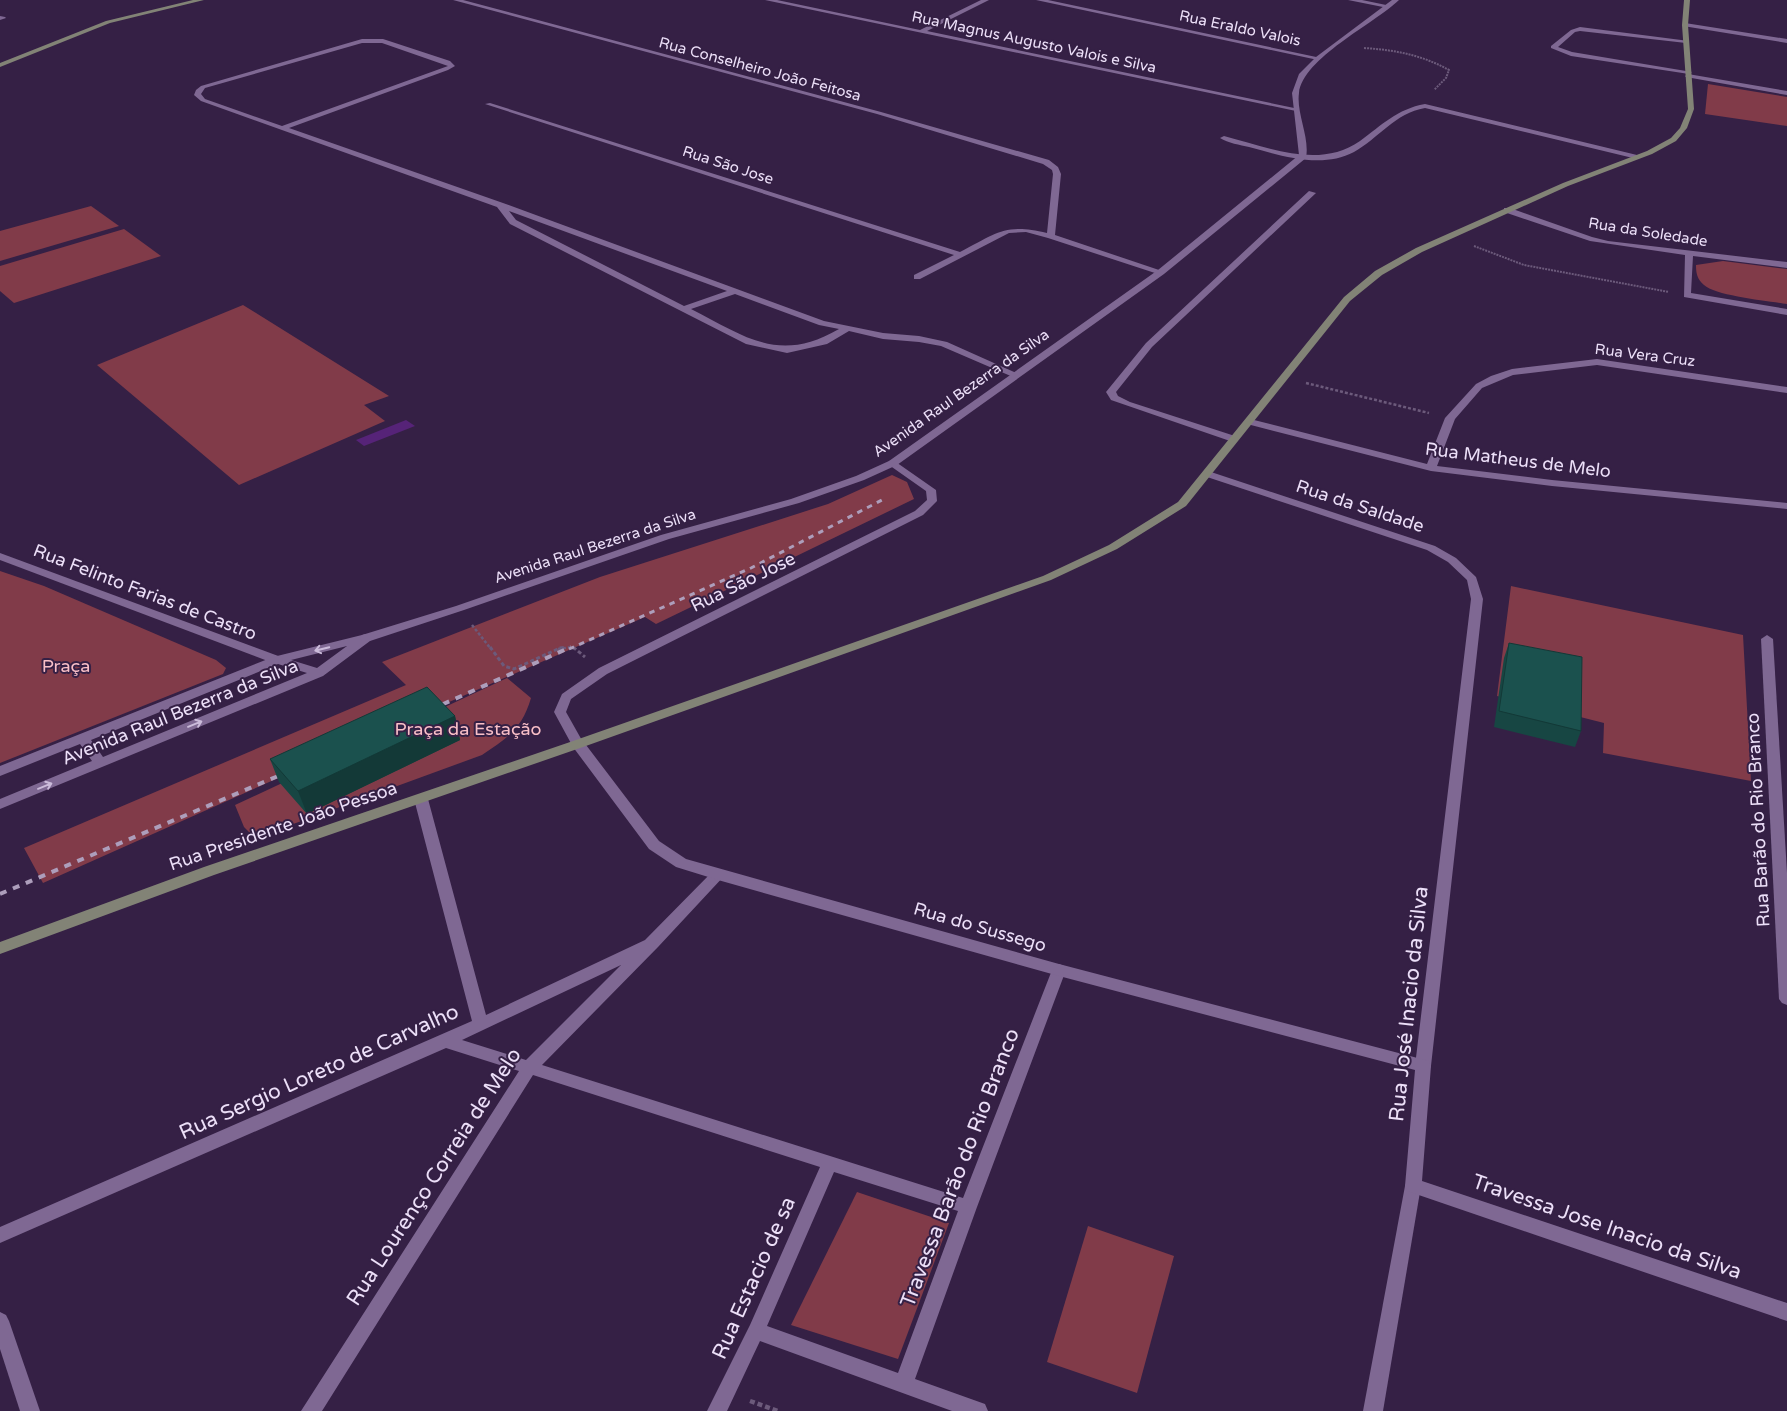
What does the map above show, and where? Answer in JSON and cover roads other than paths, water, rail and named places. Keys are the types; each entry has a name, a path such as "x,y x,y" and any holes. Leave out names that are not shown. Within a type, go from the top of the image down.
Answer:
{"main road":[{"path":"0,66 108,22 201,0"},
{"name":"Rua Presidente João Pessoa","path":"0,948 218,868 578,744 1047,578 1113,547 1182,504 1355,290 1395,264 1447,237 1586,176 1637,158 1669,142 1682,130 1689,118 1691,108 1685,25 1687,0"}],"street":[{"name":"Rua Conselheiro João Feitosa","path":"456,0 953,134 1046,162 1055,169 1057,174 1051,236"},
{"name":"Rua Magnus Augusto Valois e Silva","path":"768,0 1296,109"},
{"path":"922,31 986,0"},
{"name":"Rua Eraldo Valois","path":"1038,0 1318,58"},
{"path":"1351,0 1392,3"},
{"path":"1303,156 1295,93 1302,74 1318,58 1392,3"},
{"path":"1685,25 1787,41"},
{"path":"1686,41 1580,29 1573,31 1553,47 1571,54 1787,93"},
{"path":"282,128 452,66 448,62 383,41 372,40 222,82 203,88 198,91 197,95 203,100 282,128 500,205 822,323 845,330 944,344 1016,375"},
{"name":"Rua São Jose","path":"488,104 959,254"},
{"path":"1224,138 1303,156 1333,157 1342,154 1410,108 1418,106 1434,107 1637,158"},
{"name":"Avenida Raul Bezerra da Silva","path":"0,770 277,660 366,638 460,608 665,537 796,501 860,478 892,463 1161,272 1303,156"},
{"path":"1234,439 1127,404 1114,398 1111,392 1149,345 1312,193"},
{"path":"500,205 513,222 749,342 787,350 824,342 845,330"},
{"name":"Rua da Soledade","path":"1507,210 1590,239 1689,254 1787,265"},
{"path":"917,277 959,254 1008,231 1026,230 1051,236 1161,272"},
{"path":"1689,254 1687,295 1787,312"},
{"path":"683,309 735,291"},
{"name":"Rua Vera Cruz","path":"1431,468 1450,418 1479,386 1494,378 1512,372 1597,362 1787,390"},
{"name":"Rua Matheus de Melo","path":"1250,422 1431,468 1552,483 1787,506"},
{"name":"Rua São Jose","path":"578,744 560,712 566,697 603,671 919,513 932,501 931,490 892,463"},
{"name":"Rua da Saldade","path":"1208,474 1431,548 1452,560 1472,579 1477,599"},
{"name":"Rua Felinto Farias de Castro","path":"0,556 277,660 320,673"},
{"name":"Rua José Inacio da Silva","path":"1373,1411 1413,1186 1423,1066 1477,599"},
{"name":"Avenida Raul Bezerra da Silva","path":"0,804 320,673 366,638"},
{"name":"Rua Barão do Rio Branco","path":"1767,639 1787,999"},
{"path":"83,738 100,763"},
{"name":"Rua do Sussego","path":"578,744 654,845 681,863 1058,970 1423,1066"},
{"path":"421,798 481,1024"},
{"name":"Rua Lourenço Correia de Melo","path":"311,1411 529,1068 718,875"},
{"name":"Rua Sergio Loreto de Carvalho","path":"0,1235 445,1041 653,943"},
{"name":"Travessa Barão do Rio Branco","path":"904,1383 968,1207 1058,970"},
{"path":"445,1041 968,1207"},
{"name":"Rua Estacio de sa","path":"717,1411 756,1331 830,1163"},
{"name":"Travessa Jose Inacio da Silva","path":"1413,1186 1787,1312"},
{"path":"0,1321 30,1411"},
{"path":"756,1331 978,1411"}],"railway":[{"path":"569,649 751,568 882,500"},
{"path":"430,710 571,647"},
{"path":"0,894 290,771"}],"park label":[{"name":"Praça","path":"66,666"},
{"name":"Praça da Estação","path":"468,729"}]}
